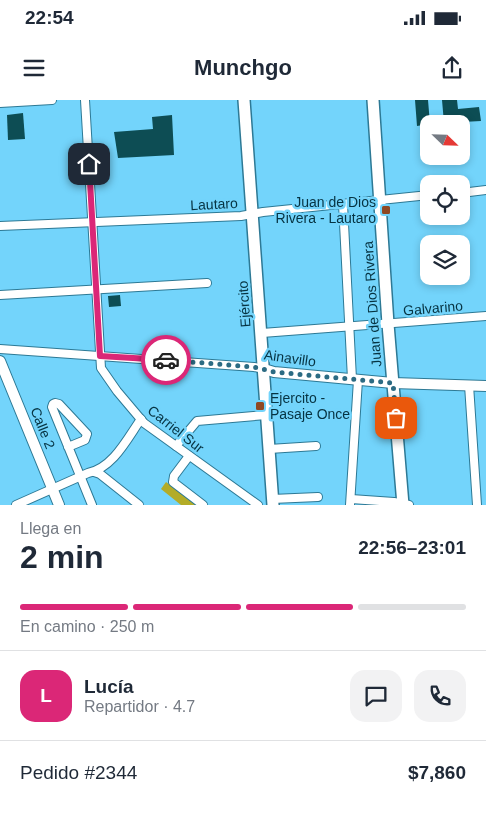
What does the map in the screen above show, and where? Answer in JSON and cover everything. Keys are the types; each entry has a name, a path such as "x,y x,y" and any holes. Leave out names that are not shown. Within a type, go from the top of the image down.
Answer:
{"main road":[{"name":"Ejército","path":"244,100 273,502"},
{"name":"Juan de Dios Rivera","path":"373,100 388,324 405,505"}],"street":[{"path":"0,103 52,100"},
{"name":"Carriel Sur","path":"85,100 102,371 141,419 258,505"},
{"path":"470,192 486,190"},
{"name":"Lautaro","path":"0,226 240,216 420,197"},
{"path":"343,204 349,326 355,380 351,502 405,505"},
{"path":"0,295 207,283"},
{"name":"Galvarino","path":"262,333 486,316"},
{"name":"Ainavillo","path":"0,348 254,367 274,372 393,383 486,386"},
{"name":"Calle 2","path":"0,361 60,505"},
{"path":"468,385 477,505"},
{"path":"68,447 85,440 87,434 55,402 52,407 68,447 92,505"},
{"path":"176,446 193,424 199,421 266,415"},
{"path":"16,505 80,476 94,472 115,455 141,419"},
{"path":"269,449 316,446"},
{"path":"189,456 174,476 173,482 203,505"},
{"path":"94,472 100,474 139,505"},
{"path":"273,502 318,497"}],"shaded area":[{"path":"166,482 197,505 181,505 161,489"}],"building":[{"path":"415,100 428,100 429,115 420,115 420,126 417,126"},
{"path":"442,100 457,100 458,109 479,107 481,121 470,122 470,115 443,115"},
{"path":"23,113 25,139 8,140 7,115"},
{"path":"172,115 174,155 118,158 114,132 153,129 152,117"},
{"path":"120,295 121,306 109,307 108,296"}],"way so far":[{"path":"166,360 254,367 274,372 393,383 396,418"}],"place":[{"name":"Juan de Dios Rivera - Lautaro","path":"386,210"},
{"name":"Ejercito - Pasaje Once","path":"260,406"}],"route":[{"path":"89,164 100,356 166,360"}]}
